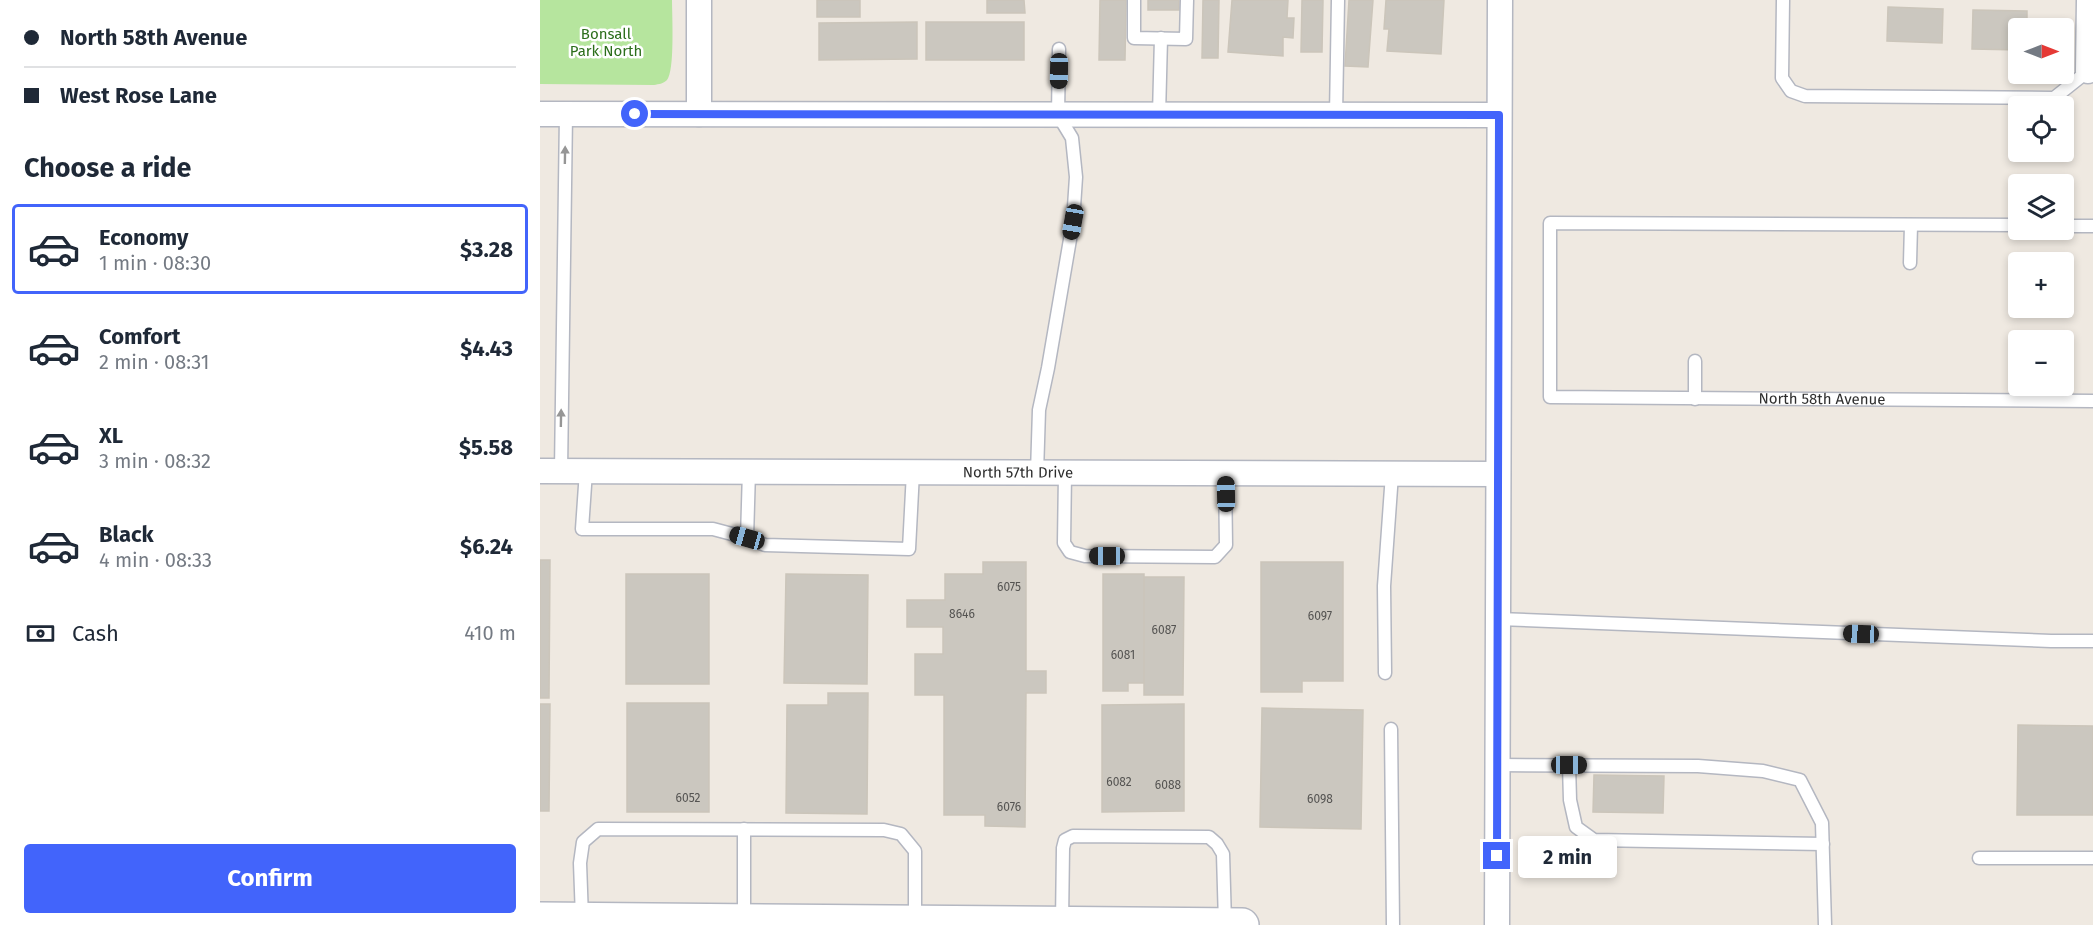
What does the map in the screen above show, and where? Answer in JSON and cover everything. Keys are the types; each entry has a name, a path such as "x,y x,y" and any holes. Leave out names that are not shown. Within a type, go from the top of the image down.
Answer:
{"street":[{"path":"699,0 699,114"},
{"path":"1497,925 1500,0"},
{"path":"2088,71 2089,0"},
{"path":"540,114 1499,115"},
{"name":"North 57th Drive","path":"550,471 1498,474"},
{"path":"540,920 1242,925"}],"lane":[{"path":"1134,0 1134,38 1186,39 1187,0"},
{"path":"1336,115 1338,0"},
{"path":"1784,0 1782,78 1791,90 1805,96 2054,98 2088,71"},
{"path":"1159,115 1161,38"},
{"path":"1037,472 1039,410 1073,222 1076,177 1072,138 1058,115 1059,50"},
{"path":"550,471 562,365 566,114"},
{"name":"North 58th Avenue","path":"1911,225 1550,223 1550,397 2093,401"},
{"path":"1910,263 1911,225 2008,225"},
{"path":"2074,226 2093,226"},
{"path":"1695,361 1695,399"},
{"path":"586,471 582,529 713,529 765,545 909,549 914,472"},
{"path":"747,538 749,471"},
{"path":"1065,473 1064,543 1070,552 1085,556 1203,557 1215,557 1226,545 1225,473"},
{"path":"1385,673 1384,586 1392,474"},
{"path":"1498,619 2093,641"},
{"path":"1391,729 1393,925"},
{"path":"1497,765 1698,766 1763,771 1800,780 1822,823 1825,925"},
{"path":"1569,765 1570,800 1576,827 1594,840 1823,844"},
{"path":"582,920 580,863 583,842 598,829 744,829 884,830 901,834 915,851 915,922"},
{"path":"744,829 744,921"},
{"path":"1062,923 1065,840 1073,836 1209,837 1223,854 1225,925"},
{"path":"1979,858 2093,858"}],"green space":[{"name":"Bonsall Park North","path":"540,0 672,0 672,55 670,75 667,80 654,85 540,84"}],"building":[{"path":"817,0 860,0 860,17 817,17"},
{"path":"987,0 1024,0 1025,13 987,13"},
{"path":"1100,0 1126,0 1125,60 1099,60"},
{"path":"1148,0 1179,0 1179,10 1148,10"},
{"path":"1203,0 1219,0 1218,58 1202,58"},
{"path":"1232,0 1288,0 1287,18 1294,18 1293,38 1283,37 1283,56 1228,52"},
{"path":"1302,0 1323,0 1322,52 1301,52"},
{"path":"1349,0 1373,0 1368,67 1345,66"},
{"path":"1386,0 1444,0 1441,54 1387,51 1389,29 1384,29"},
{"path":"1888,7 1943,9 1942,43 1887,41"},
{"path":"1973,10 2027,11 2027,18 2008,18 2008,50 1972,49"},
{"path":"917,22 917,59 819,60 819,23"},
{"path":"926,22 1024,22 1024,60 926,60"},
{"path":"540,560 550,560 549,698 540,698"},
{"path":"983,562 1026,562 1026,671 1046,671 1046,693 1026,693 1025,827 985,826 985,815 944,815 944,695 915,695 915,654 943,654 943,627 907,627 907,600 945,600 945,574 983,574"},
{"path":"1261,562 1343,562 1343,681 1302,681 1302,692 1261,692"},
{"path":"626,574 709,574 709,684 626,684"},
{"path":"786,574 868,575 867,684 784,683"},
{"path":"1103,574 1144,574 1144,683 1128,683 1128,691 1103,691"},
{"path":"1144,577 1184,577 1183,695 1144,695"},
{"path":"828,693 868,693 867,814 786,813 787,705 828,705"},
{"path":"627,703 709,703 709,812 627,812"},
{"path":"540,704 550,704 549,811 540,811"},
{"path":"1184,704 1184,811 1102,812 1102,705"},
{"path":"1262,708 1363,710 1361,829 1260,827"},
{"path":"2018,725 2093,726 2093,815 2017,815"},
{"path":"1594,775 1664,776 1663,813 1593,812"}],"route":[{"path":"635,114 1499,115 1497,856"}]}
